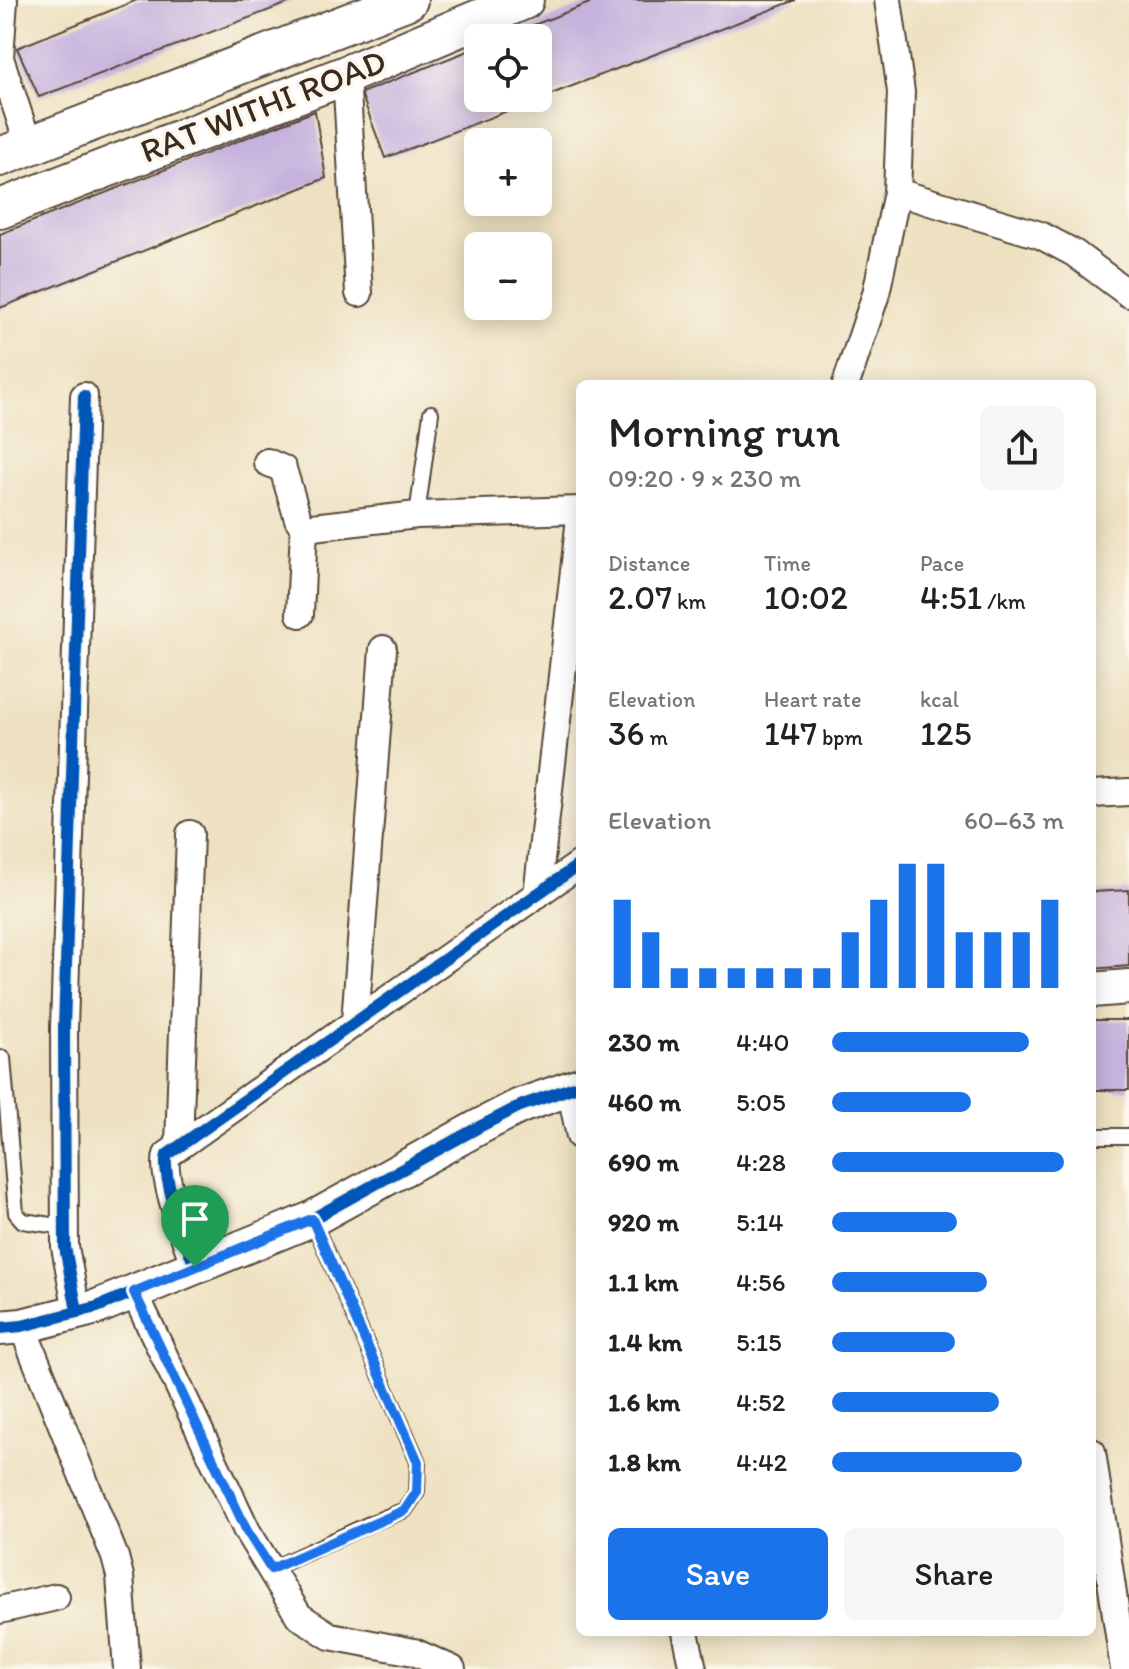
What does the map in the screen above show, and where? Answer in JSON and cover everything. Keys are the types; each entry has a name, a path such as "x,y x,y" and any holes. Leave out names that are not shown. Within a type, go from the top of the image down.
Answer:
{"main road":[{"name":"RAT WITHI ROAD","path":"14,151 408,0"},
{"name":"RAT WITHI ROAD","path":"0,209 346,75 524,0"}],"street":[{"path":"4,0 0,58 14,151"},
{"path":"847,380 876,294 897,192 901,92 888,0"},
{"path":"346,75 359,293"},
{"path":"897,192 1040,235 1074,253 1129,294"},
{"path":"77,1311 65,1247 64,1028 84,396"},
{"path":"267,462 283,469 298,519 304,528 300,614"},
{"path":"304,528 417,515 576,510"},
{"path":"537,895 576,553"},
{"path":"355,1022 383,649"},
{"path":"1096,794 1129,792"},
{"path":"179,1145 190,834"},
{"path":"195,1267 170,1187 165,1162 167,1155 576,867"},
{"path":"1096,990 1129,987"},
{"path":"127,1669 120,1576 115,1557 11,1327 97,1307 312,1219 520,1106 575,1086"},
{"path":"134,1292 247,1531 299,1616 330,1636 414,1652 452,1669"},
{"path":"1096,1479 1124,1669"},
{"path":"0,1610 56,1597"},
{"path":"686,1636 693,1669"}],"lane":[{"path":"417,515 431,413"},
{"path":"3,1058 16,1213 23,1221 65,1227"},
{"path":"1096,1136 1129,1136"},
{"path":"271,1569 405,1510 417,1492 418,1462 312,1219"}],"building":[{"path":"137,0 296,0 39,97 17,48"},
{"path":"597,0 796,0 552,94 552,24 536,24"},
{"path":"464,53 464,112 505,112 385,158 361,93"},
{"path":"315,111 326,178 0,308 0,234"},
{"path":"1129,890 1129,966 1096,969 1096,892"},
{"path":"1096,1020 1129,1020 1129,1090 1096,1090"}],"cycle path":[{"path":"77,1311 65,1247 64,1028 84,396"},
{"path":"195,1267 167,1178 167,1155 576,867"},
{"path":"0,1328 22,1326 97,1307 312,1219 520,1106 576,1086"}],"route":[{"path":"312,1219 418,1462 417,1492 405,1510 271,1569 247,1531 134,1292 195,1267 312,1219"}]}
